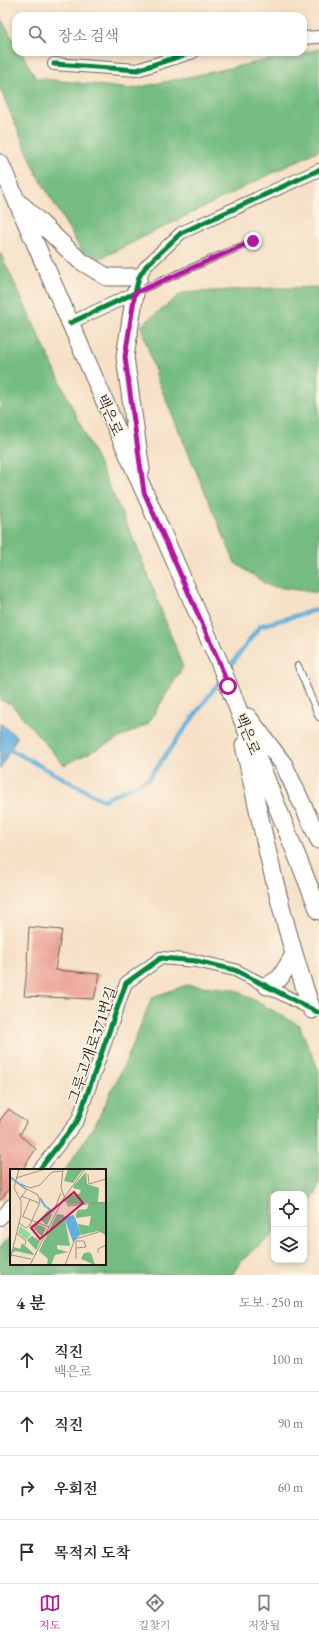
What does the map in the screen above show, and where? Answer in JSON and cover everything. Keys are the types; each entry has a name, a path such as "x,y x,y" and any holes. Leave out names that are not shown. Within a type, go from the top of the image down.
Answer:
{"main road":[{"name":"백은로","path":"0,163 220,664 319,911"},
{"path":"16,199 79,260 107,277 137,285 125,357 144,492"},
{"path":"231,692 284,765 319,840"},
{"path":"231,692 265,843 294,954 316,1011"},
{"path":"267,986 280,978 294,954"}],"street":[{"path":"307,38 319,37"},
{"path":"54,64 137,70 181,56"},
{"path":"70,323 137,285 146,266 181,233 319,170"},
{"name":"그루고개로371번길","path":"40,1169 78,1120 126,983 161,958 196,960 235,970 316,1011"},
{"path":"0,1219 10,1206"}],"lane":[{"path":"137,285 253,241"},
{"path":"298,666 319,717"}],"green space":[{"path":"0,17 12,37 12,56 23,56 36,78 131,89 286,56 307,56 307,52 319,49 319,150 89,264 37,174 0,89"},
{"path":"0,252 136,544 183,667 148,724 64,765 11,704 0,700"},
{"path":"319,287 319,593 269,586 235,563 158,381 141,326 182,293"},
{"path":"187,985 234,989 299,1025 319,1071 319,1186 309,1205 307,1207 307,1191 271,1191 271,1236 242,1260 232,1275 0,1275 0,1248 10,1236 10,1265 106,1265 106,1169 66,1169 97,1121 127,1059 152,997"}],"water":[{"path":"0,723 17,737 0,769"}],"building":[{"path":"29,927 62,930 55,970 100,974 94,999 24,996 28,962"},
{"path":"9,1109 26,1122 20,1135 36,1149 23,1169 10,1169 10,1187 0,1201 0,1120"}],"waterway":[{"path":"227,670 260,626 319,609"},
{"path":"11,750 103,800 148,779 222,678"}],"cycle path":[{"path":"54,64 137,70 181,56"},
{"path":"70,323 135,293 139,277 146,266 181,233 319,170"},
{"path":"40,1169 78,1120 126,983 161,958 196,961 235,970 319,1013"}],"route":[{"path":"228,686 220,664 144,492 125,357 135,293 253,241"}]}
